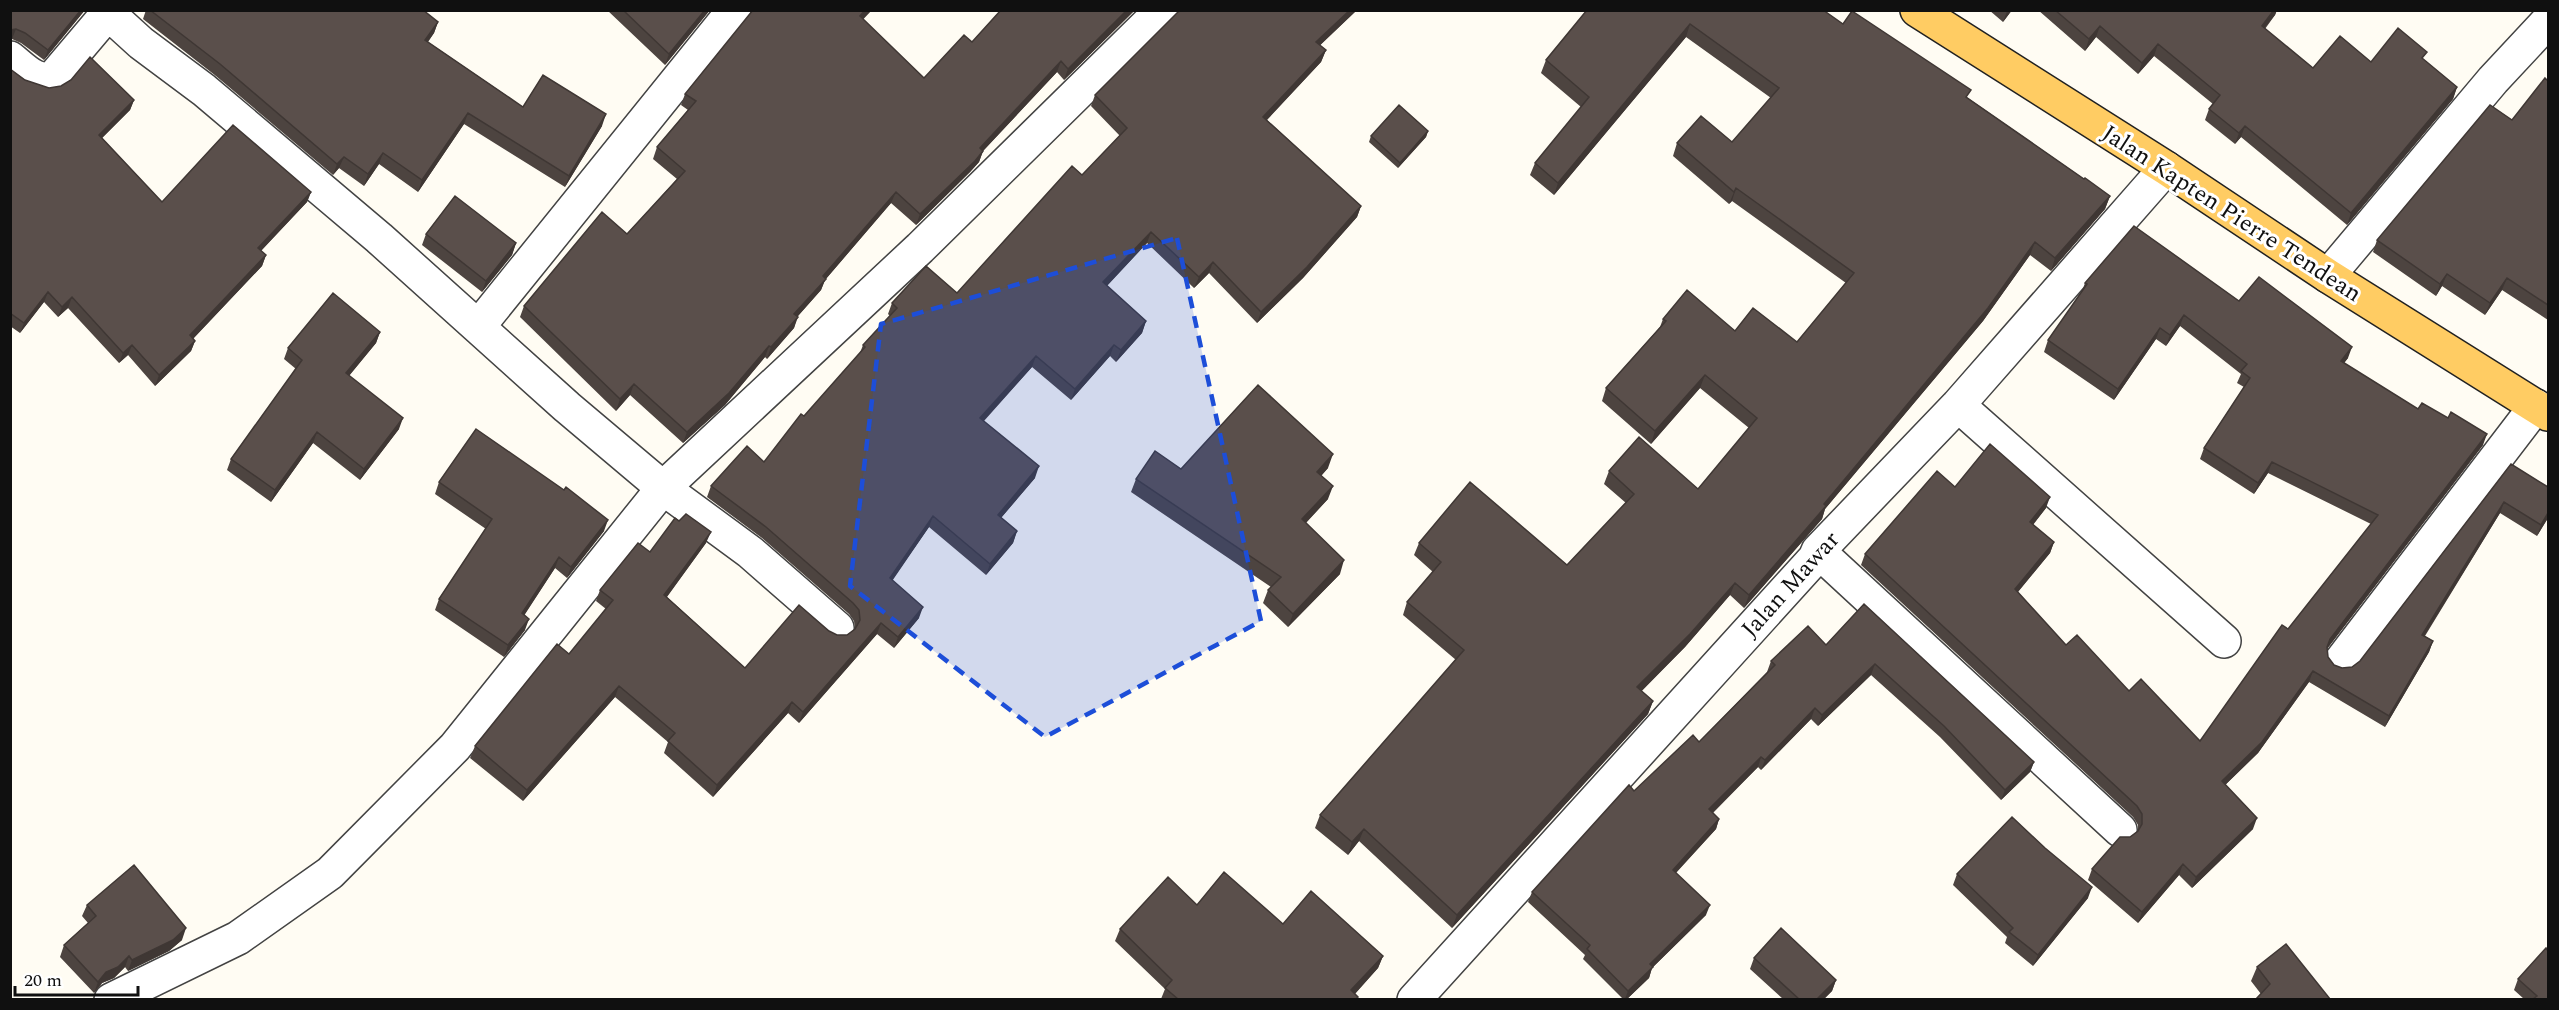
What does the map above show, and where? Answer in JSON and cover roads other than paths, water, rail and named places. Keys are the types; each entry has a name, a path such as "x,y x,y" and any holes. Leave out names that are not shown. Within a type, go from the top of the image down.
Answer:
{"main road":[{"name":"Jalan Kapten Pierre Tendean","path":"1917,10 2166,168 2328,276 2542,410"}],"street":[{"path":"478,327 734,10"},
{"path":"111,999 238,938 330,873 455,747 663,488 920,248 1162,10"},
{"path":"10,58 32,76 46,80 53,78 109,12 141,43 204,90 371,231 567,407 663,488 750,552 837,628"},
{"path":"2328,276 2493,80 2548,21"},
{"name":"Jalan Mawar","path":"1414,999 1815,558 1818,551 1958,405 2166,168"},
{"path":"1958,405 2224,641"},
{"path":"2341,661 2542,410"},
{"path":"1818,551 2120,830"}]}
